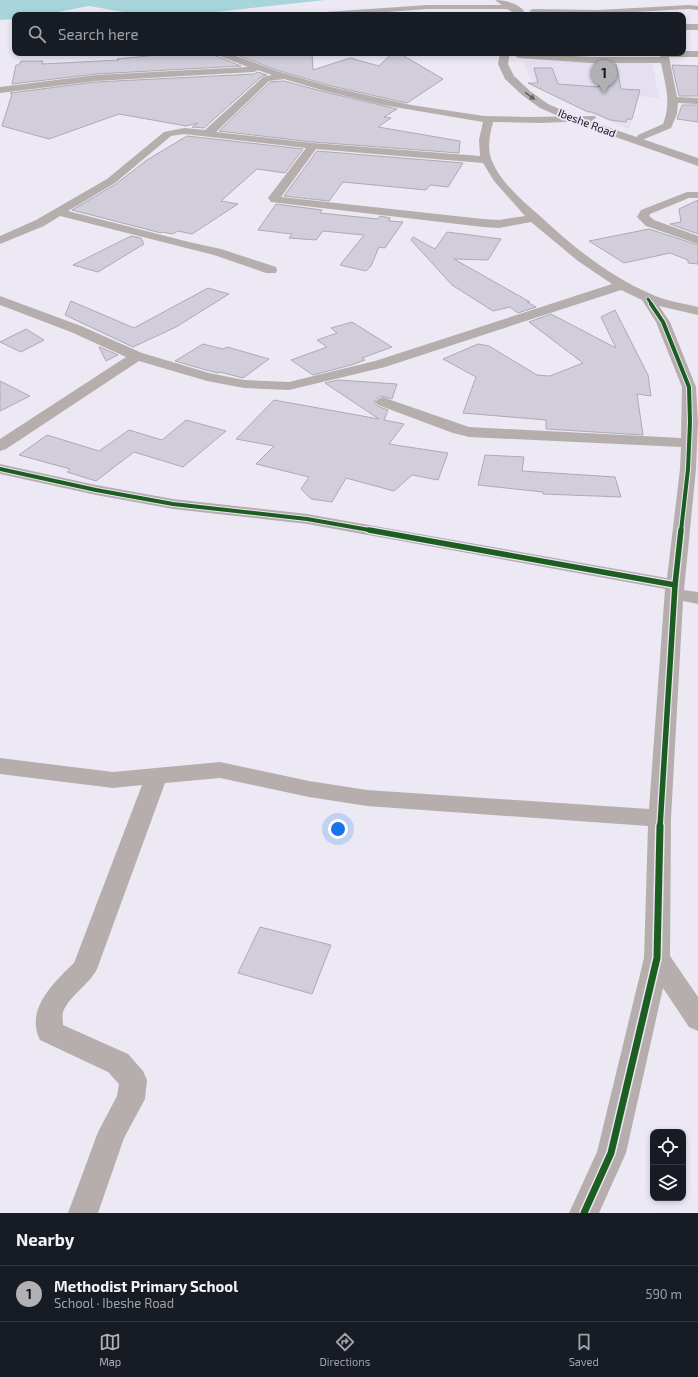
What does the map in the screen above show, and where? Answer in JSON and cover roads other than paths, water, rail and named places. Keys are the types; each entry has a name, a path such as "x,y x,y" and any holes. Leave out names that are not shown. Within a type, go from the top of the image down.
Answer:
{"main road":[{"path":"500,0 514,4 531,12"},
{"name":"Ibeshe Road","path":"504,56 503,64 509,77 526,94 544,106 574,119 698,162"},
{"name":"Ibeshe Road","path":"518,61 521,77 562,105 591,118 642,137 698,155"}],"street":[{"path":"576,2 580,12"},
{"path":"397,12 514,4"},
{"path":"592,12 688,4 698,8"},
{"path":"686,29 698,27"},
{"path":"686,53 698,54"},
{"path":"228,56 283,76 360,97 418,109 489,119 531,121 591,118"},
{"path":"642,137 667,126 672,114 673,100 666,56"},
{"path":"518,61 666,60"},
{"path":"0,90 96,78 259,68"},
{"path":"207,134 266,79 283,76"},
{"path":"673,100 698,101"},
{"path":"489,119 484,137 486,160 495,177 516,202 556,238 622,285 648,298 698,311"},
{"path":"0,240 40,223 112,181 168,134 180,131 313,146 486,160"},
{"path":"313,146 274,198 275,200 483,223 514,222 535,218"},
{"path":"698,195 680,198 645,212 643,217 650,223 698,240"},
{"path":"58,212 216,252 270,270"},
{"path":"1,301 76,329 137,356 207,377 244,384 288,386 380,364 622,285"},
{"path":"584,1213 611,1153 657,958 660,818 675,590 693,470 689,443 689,387 663,322 648,298"},
{"path":"0,446 137,356"},
{"path":"383,402 459,430 469,432 689,443"},
{"path":"0,469 96,490 174,504 307,519 675,590 698,598"},
{"path":"0,766 113,780 220,770 309,790 367,798 660,818"},
{"path":"83,1213 112,1132 131,1099 133,1080 118,1063 49,1032 50,1010 65,988 84,969 157,776"},
{"path":"657,958 698,1019"}],"water":[{"path":"0,0 325,0 216,12 123,12 89,6 58,12 12,12 12,19 0,20"}],"place":[{"name":"Methodist Primary School","path":"604,93"}]}
